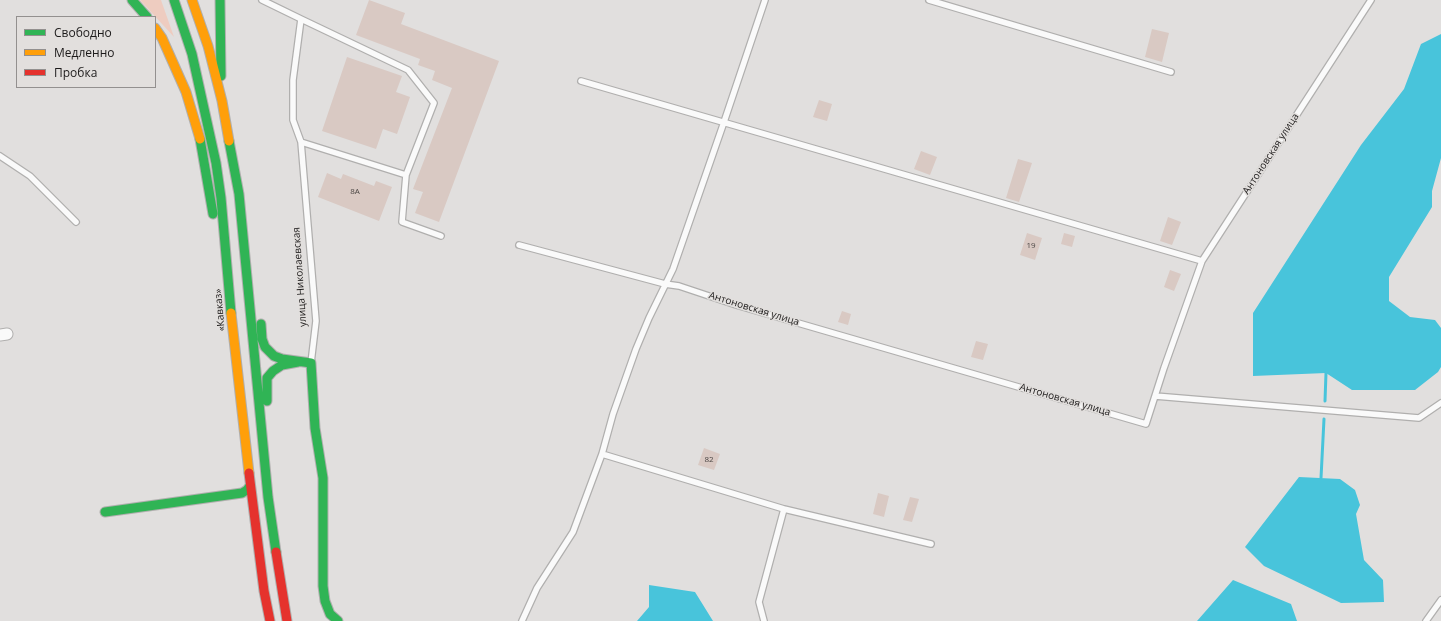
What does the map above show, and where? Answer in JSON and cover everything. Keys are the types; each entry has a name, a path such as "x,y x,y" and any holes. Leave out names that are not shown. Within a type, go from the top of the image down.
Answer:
{"main road":[{"path":"132,0 146,16"},
{"name":"«Кавказ»","path":"174,0 192,54 216,163 221,198 250,486 264,591 270,621"},
{"path":"192,0 208,46 222,101 239,194 265,468 273,536 287,621"},
{"path":"220,0 222,101"},
{"path":"156,29 162,38 173,61 186,92 197,126 205,163 232,319"},
{"path":"248,291 259,308 262,339 265,347 274,356 282,359 311,363"},
{"path":"265,468 270,456 266,388 267,378 273,371 282,365 298,362"},
{"name":"улица Николаевская","path":"311,363 315,428 323,478 323,586 325,601 330,614 338,621"},
{"path":"105,512 242,493 250,486"},
{"path":"242,493 248,495 252,500"}],"lane":[{"path":"262,0 408,70 434,103 406,174 402,222 441,236"},
{"path":"522,621 537,588 573,532 602,454 613,414 636,349 673,268 724,122 764,0"},
{"path":"929,0 1171,72"},
{"name":"Антоновская улица","path":"519,245 665,284 679,286 736,305 1146,424 1202,261 1371,0"},
{"name":"улица Николаевская","path":"301,19 293,80 293,120 301,142 316,321 311,363"},
{"path":"582,81 1202,261"},
{"path":"301,142 406,174"},
{"path":"0,156 30,176 76,222"},
{"path":"1156,396 1419,418 1441,403"},
{"path":"602,454 784,508 931,544"},
{"path":"764,621 758,602 784,508"},
{"path":"1426,621 1441,600"}],"shaded area":[{"path":"140,0 161,0 174,37 156,16"}],"water":[{"path":"1441,34 1441,158 1432,191 1432,207 1389,277 1389,301 1410,317 1435,320 1441,328 1441,367 1438,372 1415,390 1352,390 1326,373 1253,376 1253,313 1361,145 1404,89 1421,44"},
{"path":"1299,477 1340,479 1355,490 1360,505 1356,514 1364,560 1383,580 1384,602 1341,603 1264,566 1245,547"},
{"path":"1233,580 1291,604 1297,621 1197,621"},
{"path":"649,585 695,592 713,621 637,621 649,607"}],"building":[{"path":"369,0 405,13 401,24 499,61 439,222 415,213 423,192 413,189 452,88 432,80 435,71 418,65 420,59 356,35"},
{"path":"1152,29 1169,33 1162,62 1145,57"},
{"path":"347,57 402,76 396,92 410,97 397,134 383,129 376,149 322,131"},
{"path":"819,100 832,104 827,121 813,117"},
{"path":"921,151 937,157 930,175 914,169"},
{"path":"1018,159 1032,163 1019,202 1006,198"},
{"path":"327,173 341,179 343,174 374,186 376,181 392,187 379,221 318,197"},
{"path":"1168,217 1181,222 1172,245 1160,241"},
{"path":"1027,233 1042,238 1035,260 1020,255"},
{"path":"1064,233 1075,236 1072,247 1061,244"},
{"path":"1170,270 1181,274 1174,291 1164,287"},
{"path":"842,311 851,314 848,325 838,322"},
{"path":"976,341 988,344 983,360 971,357"},
{"path":"704,448 720,454 714,470 698,465"},
{"path":"878,493 889,496 884,517 873,514"},
{"path":"910,497 919,499 912,522 903,520"}],"waterway":[{"path":"1325,401 1326,373"},
{"path":"1321,478 1324,419"}],"traffic: fast":[{"path":"132,0 146,16"},
{"path":"174,0 192,54 216,163 221,198 231,313"},
{"path":"220,0 221,76"},
{"path":"200,139 213,214"},
{"path":"229,141 239,194 268,497 276,552"},
{"path":"261,324 262,339 265,347 274,356 282,359 311,363 315,428 323,478 323,586 325,601 330,614 338,621"},
{"path":"267,401 267,378 273,371 282,365 298,362"},
{"path":"105,512 242,493 250,486"}],"traffic: slow":[{"path":"192,0 208,46 222,101 229,141"},
{"path":"156,29 162,38 186,92 200,139"},
{"path":"231,313 249,473"}],"traffic: jam":[{"path":"249,473 264,591 270,621"},
{"path":"276,552 287,621"}]}
